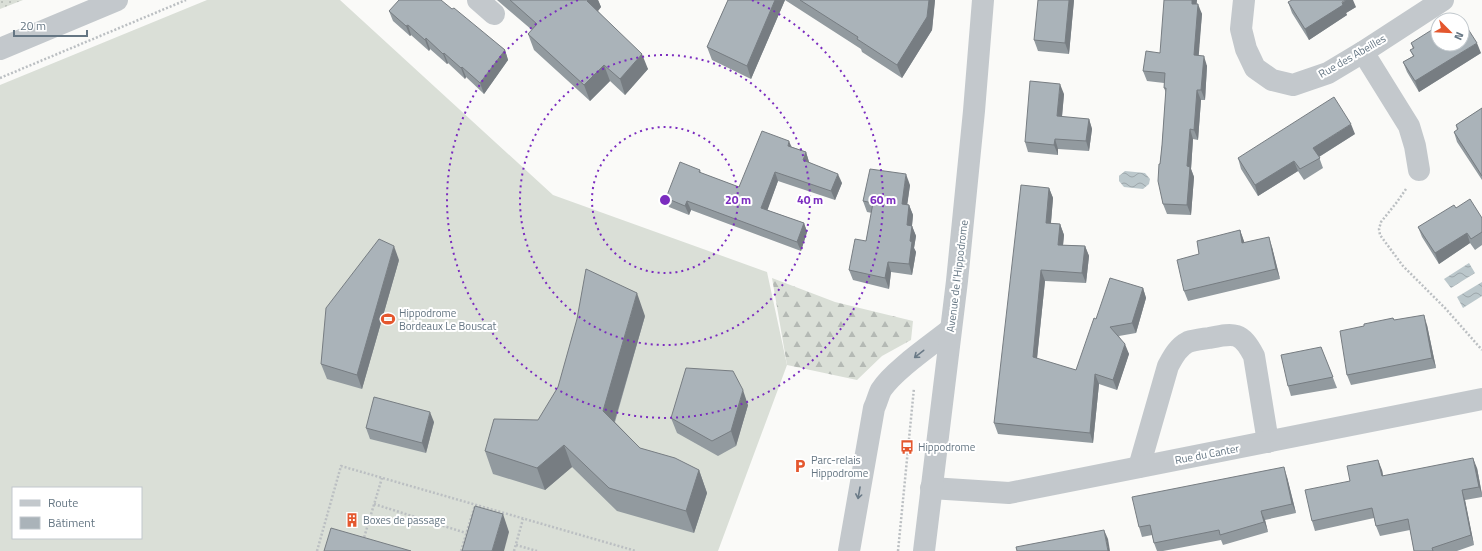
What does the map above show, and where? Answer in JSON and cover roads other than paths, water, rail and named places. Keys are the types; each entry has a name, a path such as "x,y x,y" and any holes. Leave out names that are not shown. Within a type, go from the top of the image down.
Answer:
{"street":[{"path":"0,49 116,0"},
{"name":"Avenue de l'Hippodrome","path":"924,551 957,281 974,111 983,0"},
{"name":"Rue des Abeilles","path":"1244,0 1241,29 1246,49 1255,68 1272,80 1294,85 1328,73 1443,0"},
{"path":"1363,52 1409,126 1415,146 1419,170"},
{"path":"849,551 874,408 881,391 885,385 912,360 950,330"},
{"path":"1140,467 1168,366 1176,352 1188,342 1230,334 1241,337 1249,345 1254,356 1268,442"},
{"name":"Rue du Canter","path":"931,488 1009,493 1482,400"}],"water":[{"path":"1125,171 1145,173 1150,179 1149,184 1143,189 1124,187 1119,181 1119,176"},
{"path":"1469,263 1475,273 1451,288 1444,279"},
{"path":"1482,282 1482,296 1463,308 1457,297"}],"place":[{"name":"Hippodrome Bordeaux Le Bouscat","path":"388,319"},
{"name":"Hippodrome","path":"907,447"},
{"name":"Parc-relais Hippodrome","path":"800,466"},
{"name":"Boxes de passage","path":"352,520"}]}
